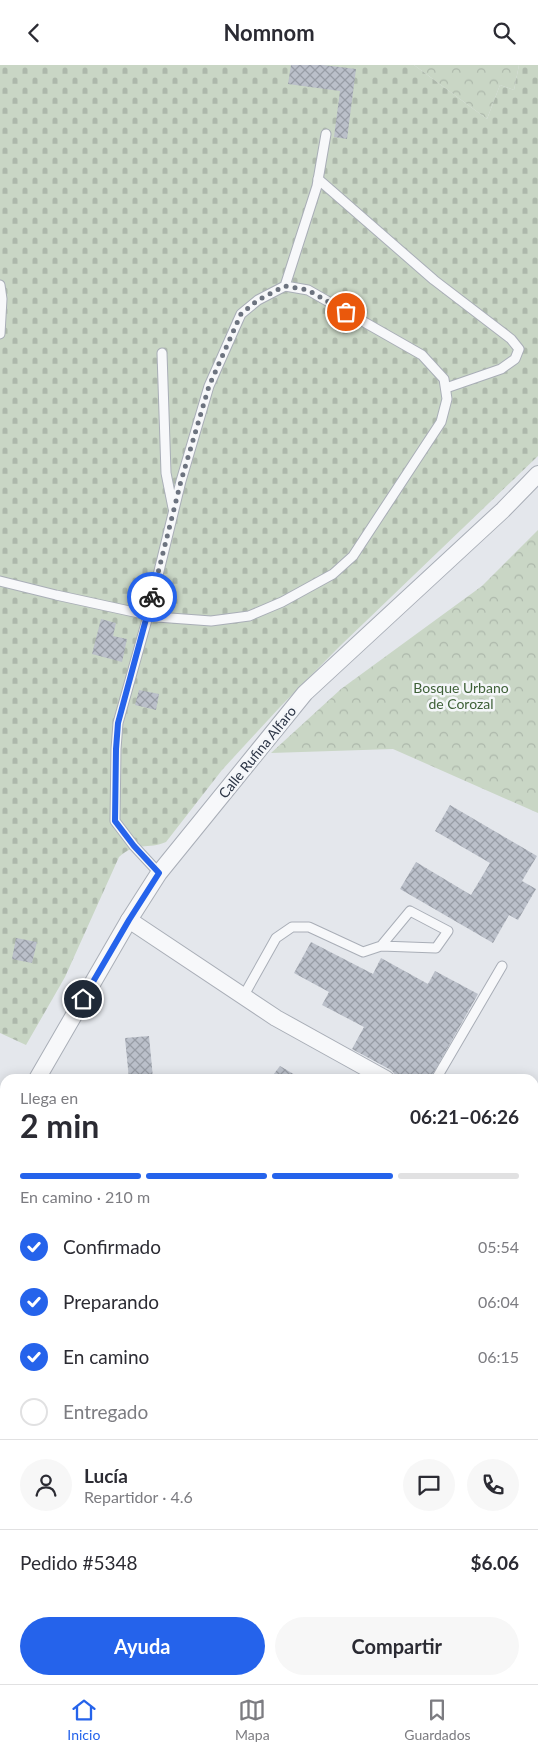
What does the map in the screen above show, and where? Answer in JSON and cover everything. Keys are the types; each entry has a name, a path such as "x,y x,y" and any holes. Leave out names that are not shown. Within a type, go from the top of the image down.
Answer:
{"street":[{"name":"Calle Rufina Alfaro","path":"40,1074 129,920 159,873 305,693 504,510 538,474"},
{"path":"129,920 276,1018 377,1074"}],"lane":[{"path":"285,286 318,179 326,134"},
{"path":"318,179 434,280 511,339 519,349 515,359 501,369 446,388"},
{"path":"0,285 2,299 0,334"},
{"path":"0,581 148,616 180,620 211,621 249,616 282,602 333,574 353,556 441,422 447,399 444,379 422,355 308,290 285,286 258,300 241,314 209,386 174,511 148,616 118,723 115,821 134,846 159,873"},
{"path":"162,353 166,473 174,511"},
{"path":"243,997 276,938 292,927 309,927 363,952 381,946 436,948 448,931 410,911 381,946"},
{"path":"439,1074 502,966"}],"green space":[{"path":"0,65 414,65 487,119 500,85 514,90 519,65 538,65 538,456 340,646 280,707 222,770 166,842 137,847 119,857 65,977 26,1045 0,1033"},
{"path":"414,65 519,65 514,90 500,85 487,119"},
{"name":"Bosque Urbano de Corozal","path":"538,530 538,813 393,749 271,753 341,689 482,586"}],"building":[{"path":"291,65 323,65 356,69 347,139 334,137 340,91 288,84"},
{"path":"101,619 116,623 113,636 127,639 122,662 92,654"},
{"path":"139,690 159,694 156,710 135,705"},
{"path":"450,805 537,856 522,881 536,889 518,920 509,915 493,943 400,889 416,862 471,895 490,863 435,831"},
{"path":"16,938 37,942 32,963 12,959"},
{"path":"311,942 373,974 381,958 428,984 435,971 478,994 433,1074 394,1074 391,1070 352,1049 364,1027 322,1005 329,992 294,973"},
{"path":"149,1036 153,1074 129,1074 125,1038"},
{"path":"280,1066 294,1074 274,1074"}],"way so far":[{"path":"152,597 181,481 209,386 241,314 258,300 285,286 308,290 346,312"}],"route":[{"path":"83,999 159,873 134,846 115,821 118,723 152,597"}]}
